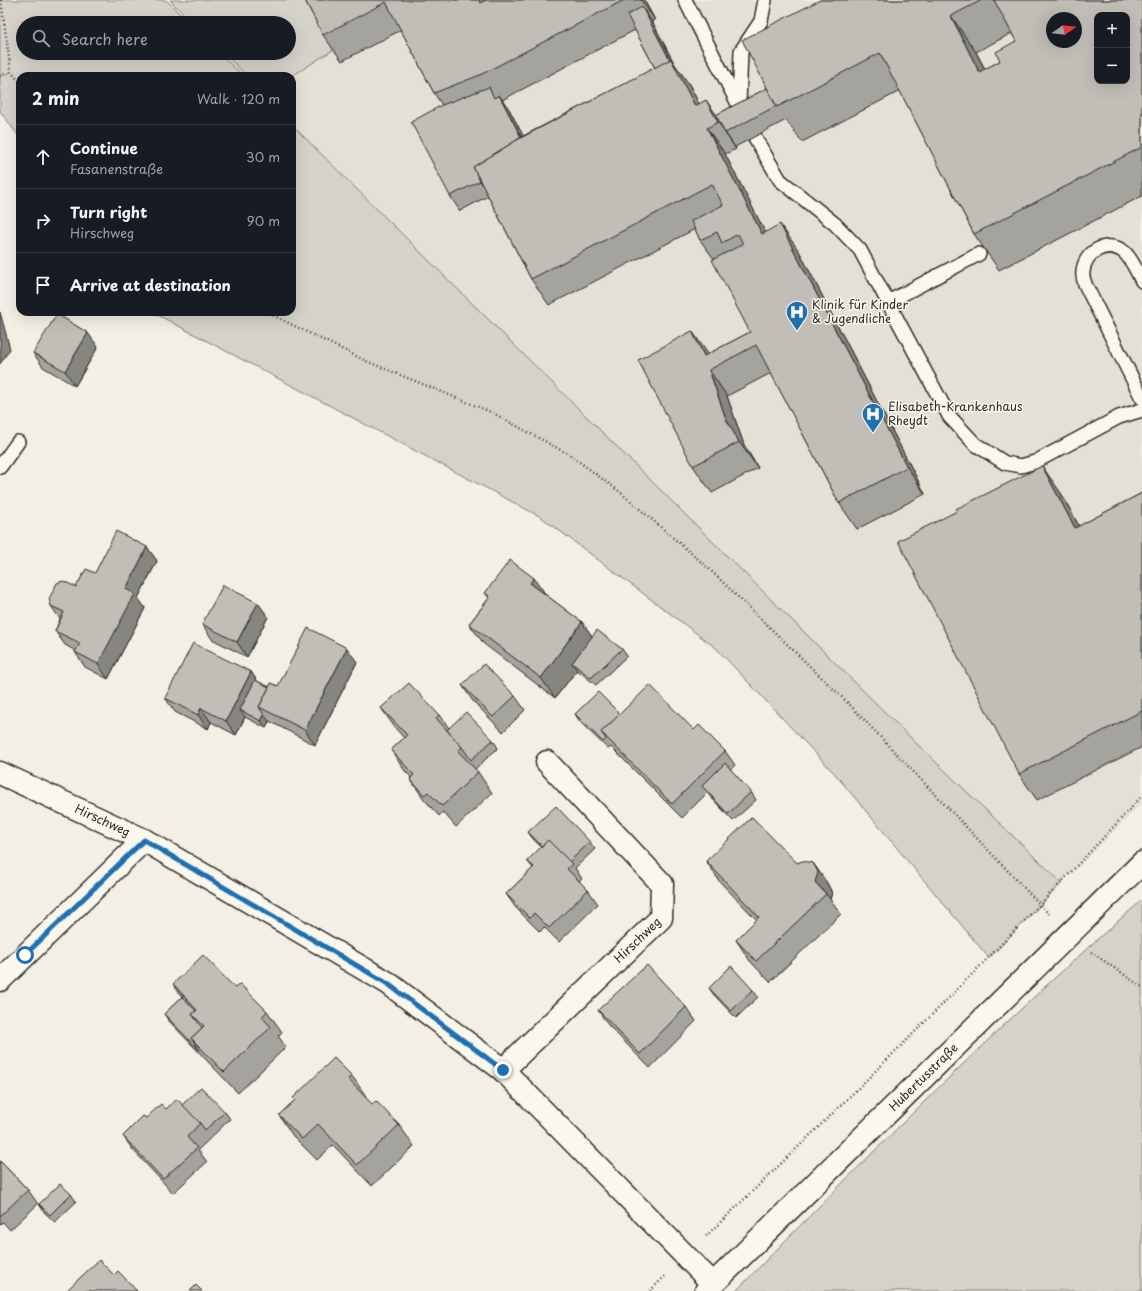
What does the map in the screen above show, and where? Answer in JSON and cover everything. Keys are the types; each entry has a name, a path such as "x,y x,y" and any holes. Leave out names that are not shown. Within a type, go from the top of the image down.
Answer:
{"street":[{"name":"Hirschweg","path":"503,1070 661,918 662,884 547,762"},
{"name":"Hirschweg","path":"0,774 144,840 388,984 503,1070 686,1255 712,1289"},
{"path":"0,980 144,840"},
{"name":"Hubertusstraße","path":"712,1289 1142,863"}],"lane":[{"path":"685,0 739,105 780,180 835,224 860,250 949,416 975,444 1005,463 1021,466 1035,462 1119,417 1142,410"},
{"path":"739,105 741,51 761,21 765,0"},
{"path":"1142,281 1131,261 1124,252 1114,247 1102,247 1092,252 1085,262 1082,273 1085,284 1142,398"},
{"path":"888,302 979,254"},
{"path":"0,467 18,442"}],"path":[{"path":"1,0 11,72 16,78"},
{"path":"0,76 11,72"},
{"path":"274,316 366,361 491,412 570,455 620,492 706,566 848,703 1069,936 1142,987"},
{"path":"650,1291 838,1108 1062,883 1142,796"}],"shaded area":[{"path":"0,0 166,0 182,16 16,16 16,60 226,60 239,72 16,72 16,133 0,111"},
{"name":"Elisabeth-Krankenhaus Rheydt","path":"166,0 1142,0 1142,803 1062,883 917,744 296,129 296,72 239,72 226,60 296,60 296,16 182,16"},
{"path":"170,0 311,0 315,15 333,50 296,73 296,72 243,72 231,60 296,60 296,16 186,16"},
{"path":"296,129 917,744 1062,883 989,958 835,774 716,648 541,517 160,316 296,316"},
{"path":"1142,900 1142,1291 736,1291 935,1091 1037,994"}],"building":[{"path":"305,0 479,0 480,3 486,0 624,0 480,75 434,93 386,2 323,35"},
{"path":"820,0 982,0 951,16 979,72 1000,61 996,52 1016,41 994,0 1142,0 1142,147 974,234 880,53 777,107 742,40"},
{"path":"642,7 670,60 655,68 627,15"},
{"name":"Klinik für Kinder & Jugendliche","path":"671,59 695,106 706,100 718,122 707,128 762,234 780,224 907,467 839,503 756,345 709,370 726,419 739,442 693,466 638,360 692,331 704,356 750,332 712,260 743,244 738,234 722,243 717,232 700,240 691,221 723,205 712,184 531,279 473,167 515,141"},
{"path":"489,87 494,98 499,95 521,137 473,167 480,181 450,196 411,122 442,105"},
{"path":"767,88 776,106 725,133 716,115"},
{"path":"56,316 60,316 88,333 65,371 33,353"},
{"path":"1042,466 1075,528 1142,493 1142,711 1019,774 898,541 957,511 956,509"},
{"path":"116,531 147,547 126,589 135,594 98,664 75,652 80,643 55,631 64,612 51,606 49,599 57,583 63,581 76,587 86,569 95,573"},
{"path":"510,560 534,578 530,583 582,622 541,678 469,624 490,597 485,593"},
{"path":"223,585 258,603 237,642 202,624"},
{"path":"308,628 347,648 305,730 259,707 271,683 278,686"},
{"path":"597,630 622,649 591,678 572,663"},
{"path":"193,643 251,672 226,721 201,708 198,715 165,698"},
{"path":"484,664 515,696 493,717 462,685"},
{"path":"255,680 269,687 259,707 264,715 261,721 240,710"},
{"path":"409,683 439,715 436,718 462,747 458,751 478,772 442,806 428,792 424,795 410,779 414,775 391,750 407,735 381,708"},
{"path":"650,685 694,730 699,725 725,751 672,804 601,732"},
{"path":"598,692 620,714 601,732 606,739 603,742 575,714"},
{"path":"466,712 493,740 471,760 447,730"},
{"path":"725,763 751,792 728,814 702,786"},
{"path":"556,806 590,842 569,862 548,840 542,846 528,832"},
{"path":"752,817 797,863 802,861 813,863 818,872 815,882 826,894 756,961 736,940 759,917 706,861"},
{"path":"548,840 572,864 567,869 588,890 549,928 534,913 530,918 506,894 534,867 527,861"},
{"path":"203,955 235,988 240,984 267,1011 262,1017 271,1027 224,1072 191,1038 204,1026 192,1014 197,1010 173,984"},
{"path":"647,965 686,1007 640,1054 598,1010"},
{"path":"731,966 753,990 731,1011 709,988"},
{"path":"182,997 196,1011 192,1014 202,1028 191,1038 200,1051 164,1014"},
{"path":"334,1058 352,1076 348,1079 372,1104 376,1101 399,1125 357,1165 318,1124 302,1139 279,1115 295,1100 293,1098"},
{"path":"201,1087 225,1112 205,1130 182,1105"},
{"path":"177,1099 200,1123 187,1137 197,1148 163,1179 123,1136 143,1116 146,1118 161,1104 166,1109"},
{"path":"0,1161 28,1190 0,1216"},
{"path":"60,1184 71,1194 50,1215 39,1204"},
{"path":"99,1260 114,1275 118,1271 137,1291 66,1291"},
{"path":"196,1285 202,1291 190,1291"}],"place":[{"name":"Klinik für Kinder & Jugendliche","path":"797,332"},
{"name":"Elisabeth-Krankenhaus Rheydt","path":"873,434"}],"route":[{"path":"25,955 144,840 388,984 503,1070"}]}
